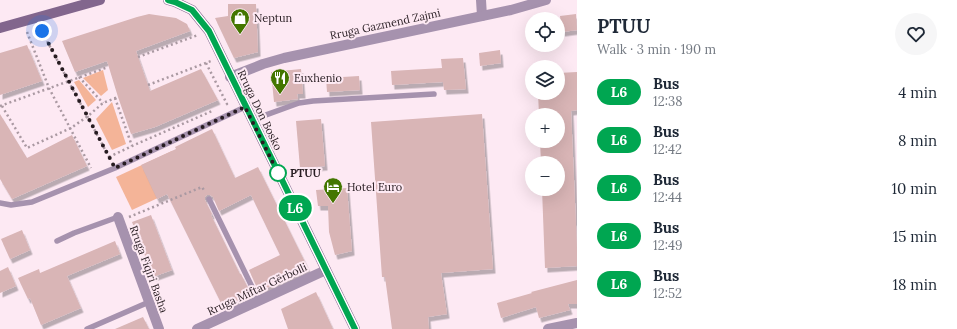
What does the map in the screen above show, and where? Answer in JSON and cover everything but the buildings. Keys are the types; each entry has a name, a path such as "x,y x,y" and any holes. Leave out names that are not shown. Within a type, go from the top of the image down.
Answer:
{"main road":[{"path":"0,28 100,0"},
{"name":"Rruga Don Bosko","path":"173,1 192,10 209,31 230,77 355,329"}],"street":[{"path":"481,0 482,16"},
{"name":"Rruga Gazmend Zajmi","path":"230,77 263,64 284,58 511,10 546,0"},
{"name":"Rruga Fiqiri Basha","path":"118,219 159,329"},
{"name":"Rruga Miftar Gërbolli","path":"197,329 326,270"},
{"path":"548,329 577,323"}],"lane":[{"path":"252,120 299,103 434,94"},
{"path":"0,203 11,205 32,202 115,168 245,107"},
{"path":"209,199 259,301"},
{"path":"57,241 74,233 118,219"},
{"path":"87,329 149,302"}],"path":[{"path":"35,18 115,168"},
{"path":"23,22 49,88 96,176"},
{"path":"138,57 209,31"},
{"path":"148,85 221,57"},
{"path":"206,63 227,104 221,107"},
{"path":"108,67 1,106 26,148 71,128 103,103 116,98 132,146"},
{"path":"79,77 103,103"},
{"path":"109,157 215,109"},
{"path":"118,219 202,187 209,199"}],"shaded area":[{"path":"103,70 108,90 101,96 83,78"},
{"path":"79,80 96,100 88,107 74,82"},
{"path":"112,102 126,144 112,150 96,119"},
{"path":"172,151 188,184 132,210 116,177"}],"bus line":[{"name":"L6","path":"168,0 192,10 209,31 230,77 355,329"}],"place":[{"name":"Neptun","path":"240,35"},
{"name":"Euxhenio","path":"280,95"},
{"name":"PTUU","path":"278,173"},
{"name":"Hotel Euro","path":"333,204"}],"route":[{"path":"42,31 115,168 245,107 278,173"}]}
